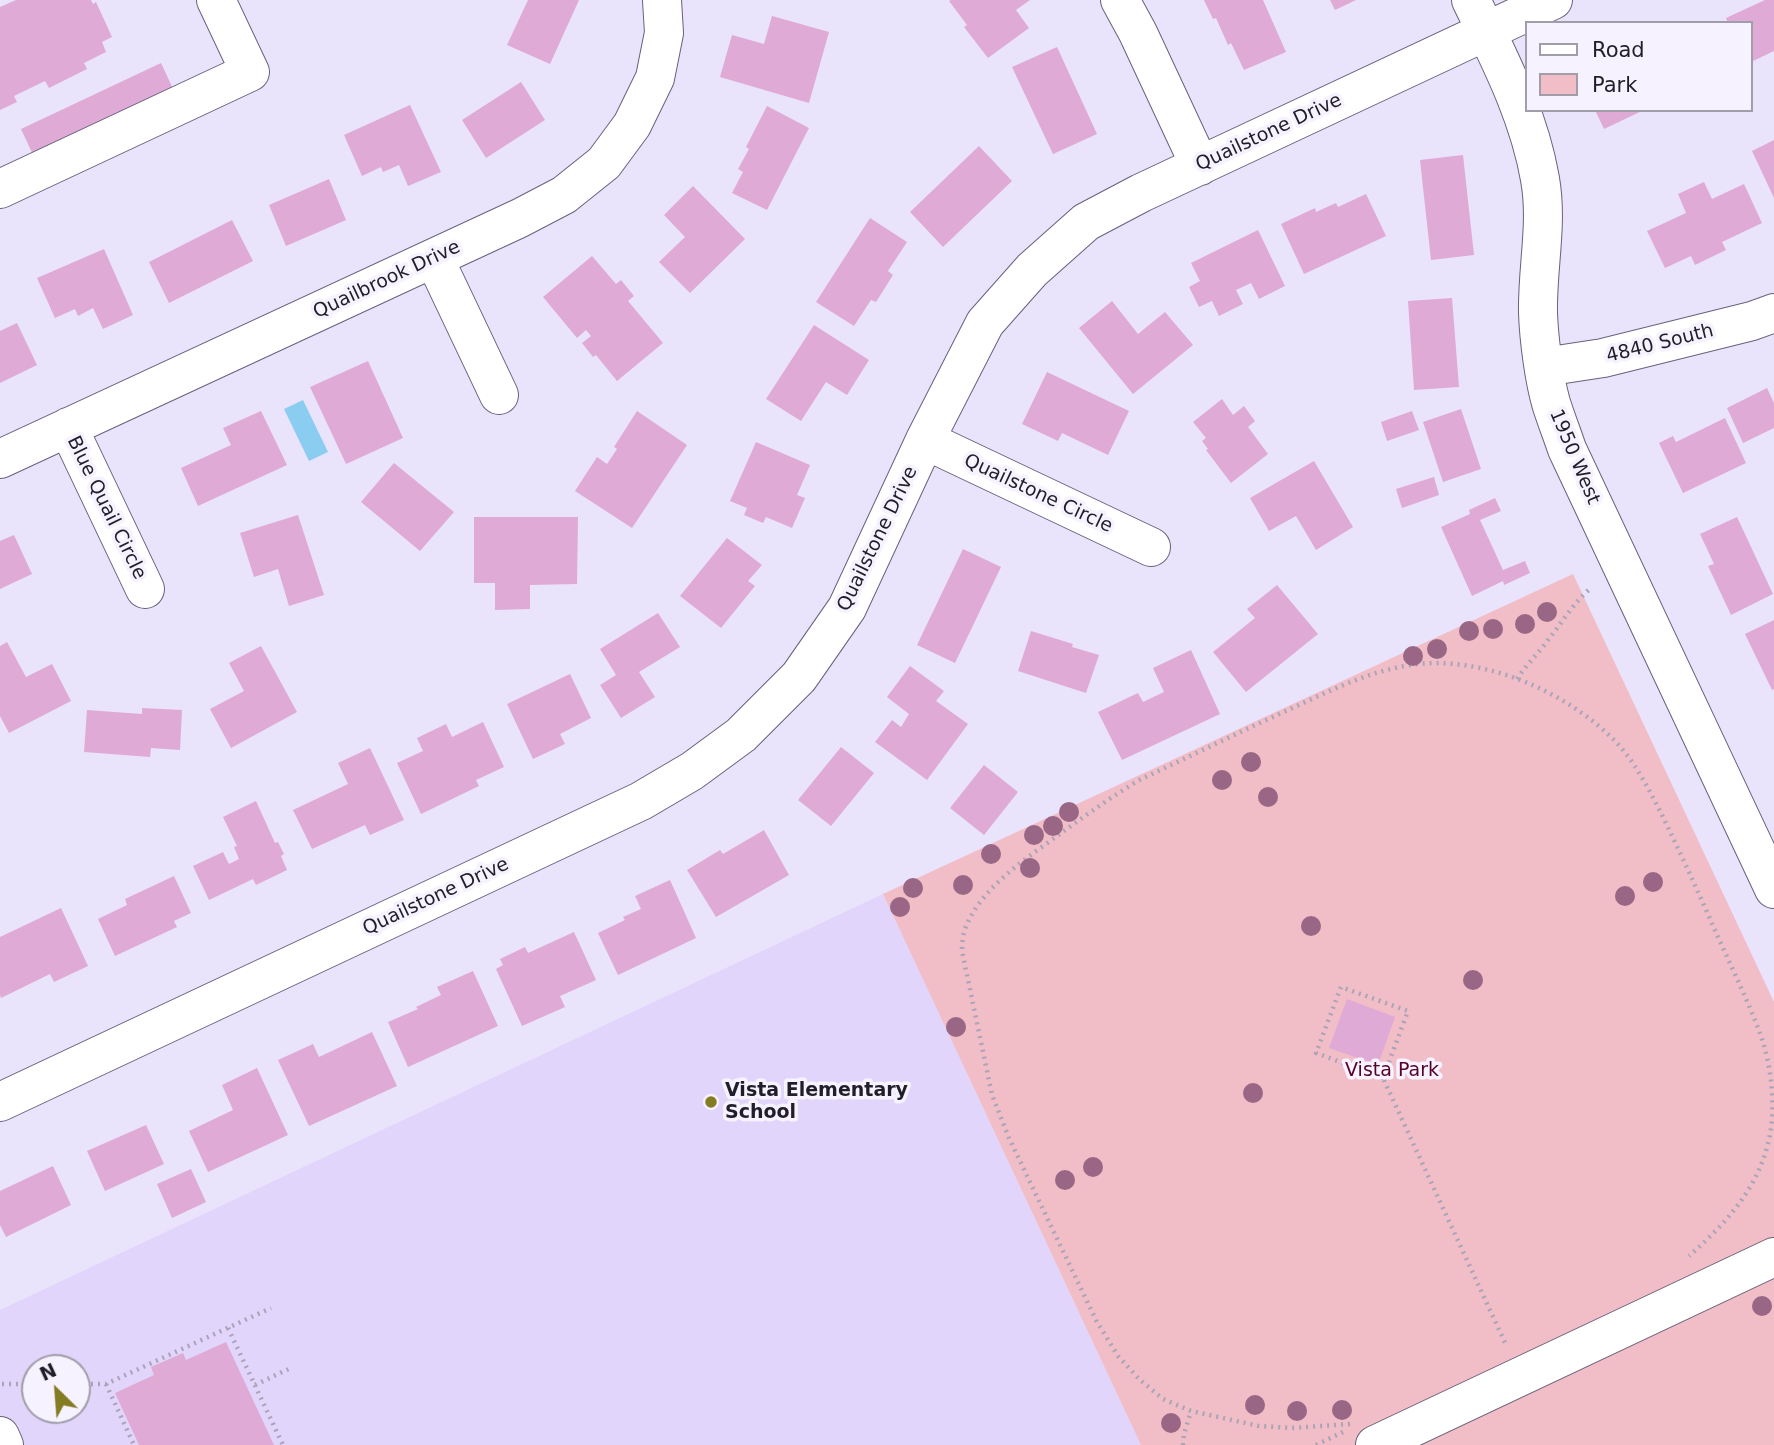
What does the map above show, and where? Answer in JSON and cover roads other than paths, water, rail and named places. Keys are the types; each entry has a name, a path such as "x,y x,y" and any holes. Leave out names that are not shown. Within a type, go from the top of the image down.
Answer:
{"street":[{"path":"0,188 250,72 216,0"},
{"name":"Quailbrook Drive","path":"0,459 520,218 564,195 604,163 632,125 655,78 664,33 662,0"},
{"path":"1120,0 1199,166"},
{"name":"Quailstone Drive","path":"0,1102 641,801 692,771 741,735 799,677 847,608 925,440 985,323 1032,270 1086,222 1199,166 1479,16 1553,0"},
{"name":"1950 West","path":"1479,16 1519,103 1532,142 1540,180 1544,218 1538,312 1550,401 1567,449 1774,889"},
{"path":"433,258 499,395"},
{"name":"4840 South","path":"1544,367 1603,358 1727,328 1774,313"},
{"name":"Blue Quail Circle","path":"68,427 145,589"},
{"name":"Quailstone Circle","path":"925,440 1151,547"},
{"path":"1378,1438 1774,1257"},
{"path":"0,1436 4,1445"}],"water":[{"path":"303,400 328,452 309,461 284,409"}],"place":[{"name":"Vista Elementary School","path":"711,1102"}],"park label":[{"name":"Vista Park","path":"1392,1071"}]}
